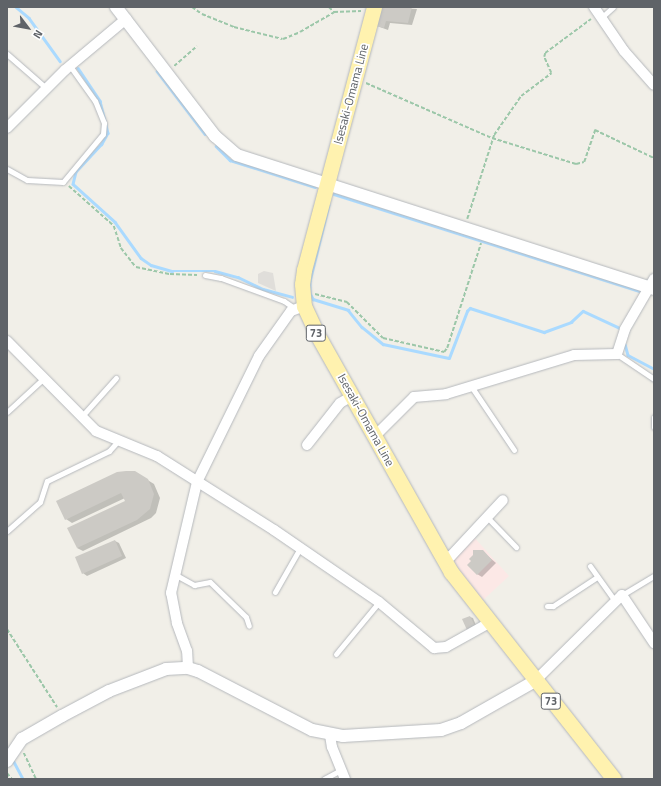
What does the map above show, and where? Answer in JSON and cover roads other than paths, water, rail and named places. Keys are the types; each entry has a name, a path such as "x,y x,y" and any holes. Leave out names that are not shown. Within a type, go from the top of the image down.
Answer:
{"main road":[{"name":"Isesaki-Omama Line","path":"373,9 304,270 299,307 352,396 445,560 489,623 614,779"}],"street":[{"path":"116,7 215,136 230,151 253,162 327,184 464,229 652,286 624,329 617,354 574,355 446,394 414,397 375,436"},
{"path":"598,13 624,51 654,85"},
{"path":"7,128 70,66 126,19"},
{"path":"188,668 187,651 173,607 171,594 197,482 260,356 299,307"},
{"path":"7,341 96,431 118,441 147,451 300,548 379,602 434,648 446,647 489,623"},
{"path":"307,445 340,403 352,396"},
{"path":"445,560 451,556 503,500"},
{"path":"7,761 17,744 62,716 156,671 188,668 312,730 330,736 423,733 441,730 461,723 535,681 618,598 654,643"},
{"path":"330,736 343,774"}],"lane":[{"path":"598,13 613,7"},
{"path":"7,54 46,88"},
{"path":"7,169 27,180 63,182 97,142 104,128 96,101 70,66"},
{"path":"205,275 221,278 284,300 299,307"},
{"path":"617,354 654,379"},
{"path":"7,412 44,378"},
{"path":"82,416 116,378"},
{"path":"470,386 514,450"},
{"path":"654,417 654,427"},
{"path":"7,531 40,502 48,481 109,451 118,441"},
{"path":"487,517 516,547"},
{"path":"275,592 300,548"},
{"path":"590,566 597,577 618,598 654,576"},
{"path":"176,575 194,585 210,582 246,617 249,626"},
{"path":"547,606 553,606 597,577"},
{"path":"336,654 379,602"},
{"path":"324,779 343,774"}],"waterway":[{"path":"16,7 29,18 60,61"},
{"path":"78,68 100,101 108,133 102,144 76,172 73,184 115,222 141,258 151,265 172,271 215,271 238,277 263,289 292,297"},
{"path":"157,71 205,134"},
{"path":"216,146 230,160 315,187"},
{"path":"334,194 640,291"},
{"path":"329,205 310,281 310,293 313,299 348,310 362,327 383,344 449,358 467,311 470,308 544,332 571,322 583,311 620,328"},
{"path":"625,344 628,355 654,369"},
{"path":"13,760 23,779"}]}
